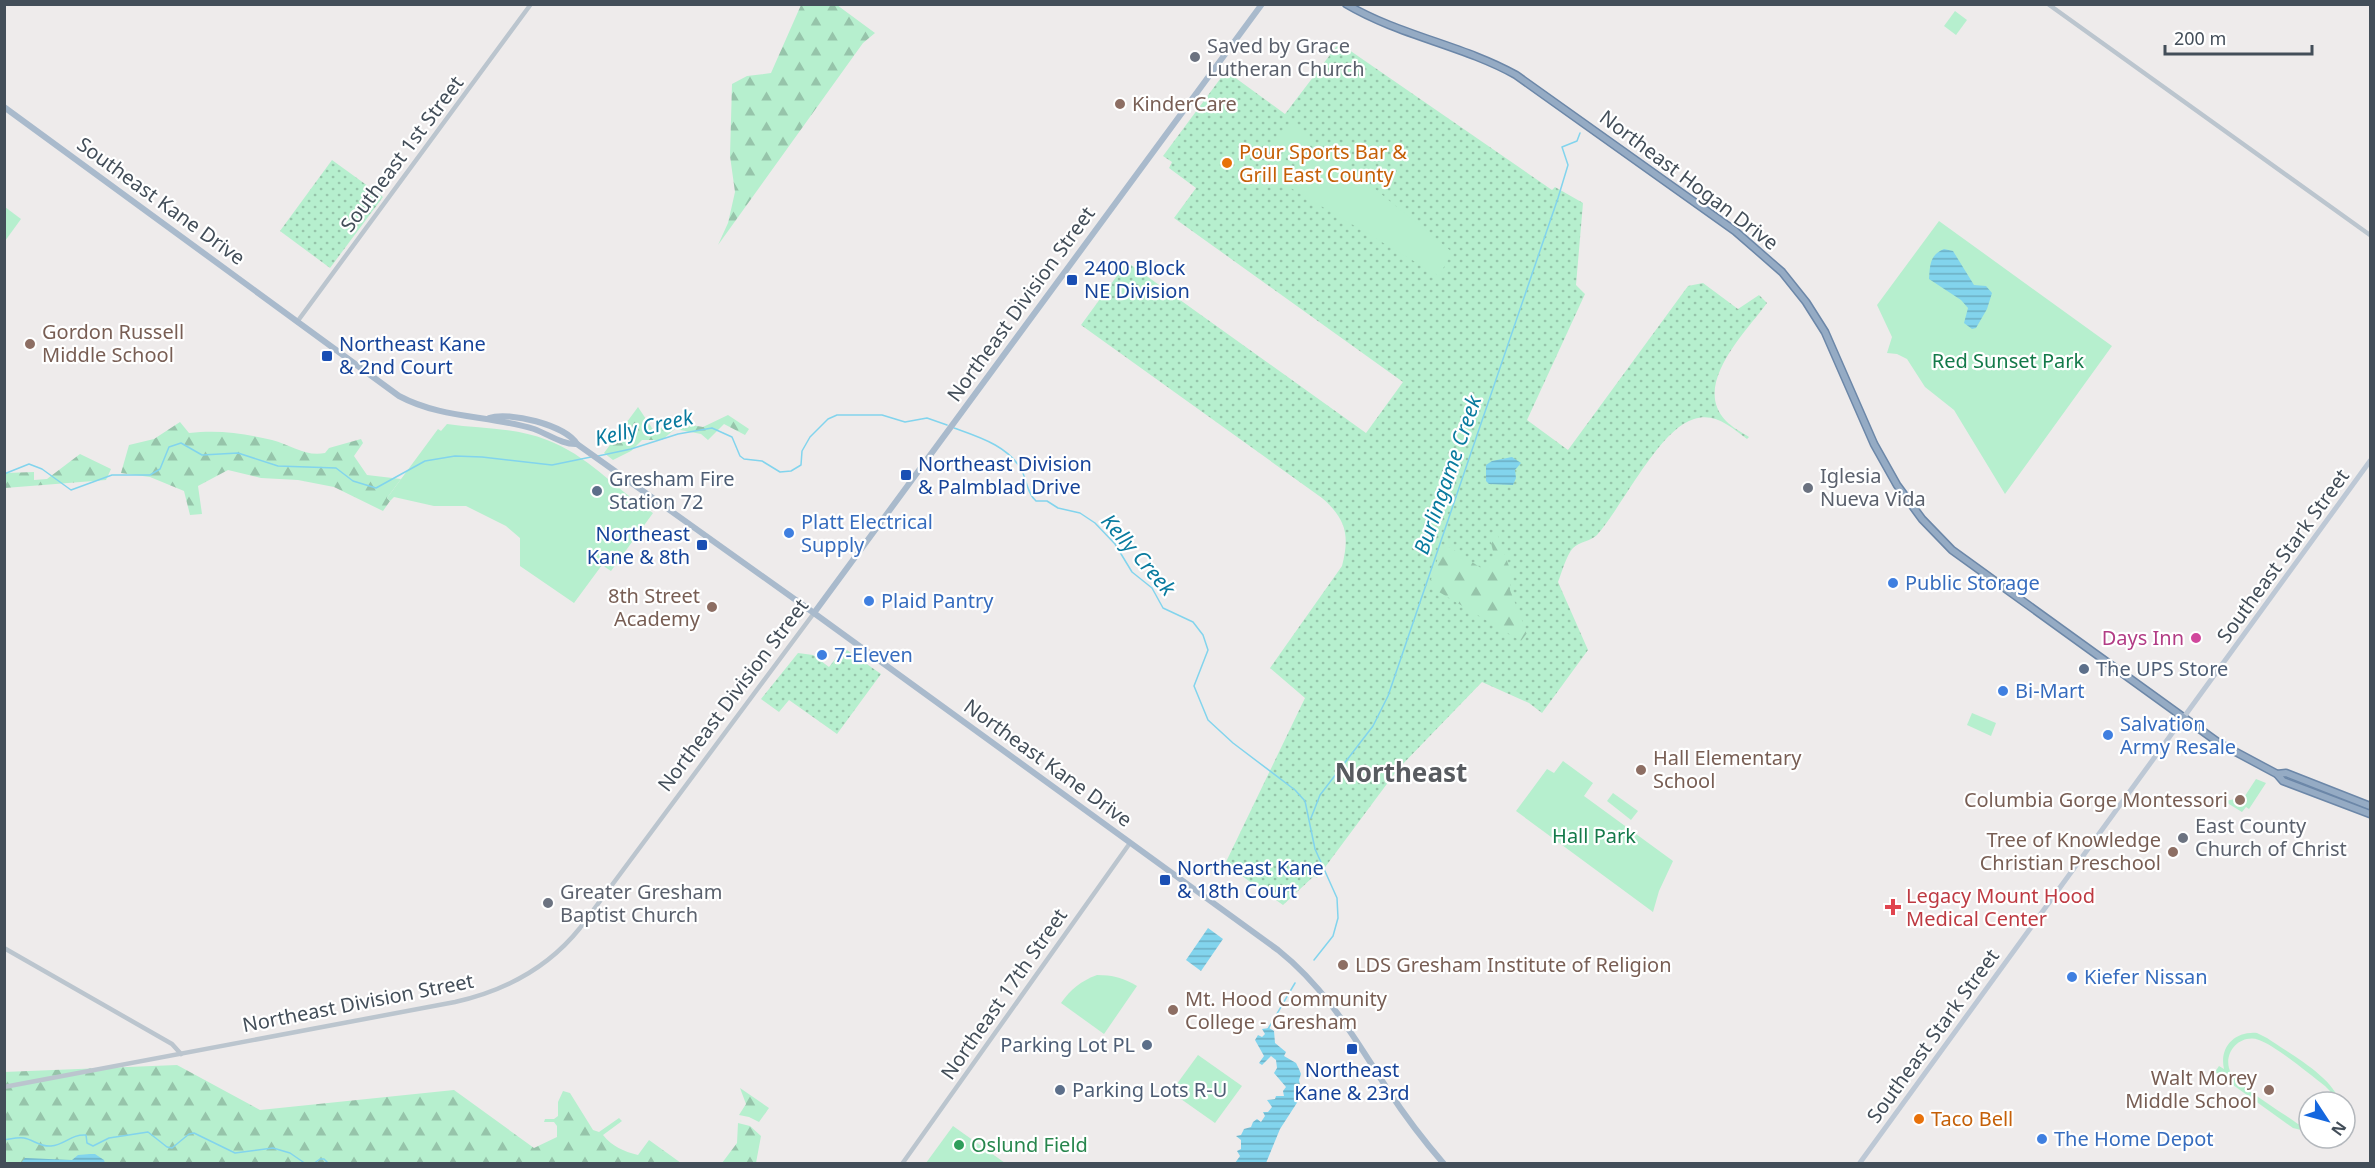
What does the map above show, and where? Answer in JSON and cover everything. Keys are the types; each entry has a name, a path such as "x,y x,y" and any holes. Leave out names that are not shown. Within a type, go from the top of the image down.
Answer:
{"highway":[{"name":"Northeast Hogan Drive","path":"1346,4 1382,23 1475,54 1516,75 1753,245 1791,283 1816,316 1836,354 1885,465 1904,496 1932,530 1971,565 2233,752 2277,774 2283,780 2347,803 2370,814"},
{"name":"Northeast Hogan Drive","path":"2277,774 2286,773 2370,806"}],"main road":[{"name":"Northeast Division Street","path":"814,614 1262,4"},
{"name":"Southeast Kane Drive","path":"4,107 297,322"},
{"name":"Northeast Kane Drive","path":"297,322 408,401 444,413 489,418 498,415 537,422 573,438 577,444 1278,950 1308,977 1340,1015 1399,1106 1444,1164"},
{"name":"Southeast Stark Street","path":"1859,1164 2370,461"}],"street":[{"name":"Southeast 1st Street","path":"297,322 531,4"},
{"path":"2048,4 2370,235"},
{"name":"Northeast Division Street","path":"4,1087 464,1000 499,989 538,967 562,948 580,928 814,614"},
{"name":"Northeast 17th Street","path":"902,1164 1130,843"},
{"path":"4,948 172,1044 181,1054"}],"green space":[{"path":"801,5 837,5 875,33 863,43 718,245 728,223 735,192 730,156 732,84 747,76 771,73"},
{"path":"1955,11 1967,20 1956,35 1944,26"},
{"path":"1339,43 1552,190 1555,187 1583,203 1576,285 1585,294 1527,420 1568,450 1688,286 1703,283 1738,309 1759,295 1767,303 1726,359 1718,375 1715,391 1717,407 1726,421 1749,437 1747,439 1722,422 1709,417 1694,419 1681,426 1655,453 1597,535 1573,548 1568,555 1558,582 1588,650 1542,713 1529,703 1482,682 1398,769 1317,878 1314,876 1283,905 1225,864 1305,698 1270,668 1342,566 1346,545 1344,528 1336,513 1322,498 1081,325 1127,262 1366,433 1403,382 1174,218 1196,188 1169,168 1172,162 1163,156 1226,71 1285,114"},
{"path":"1293,123 1310,139 1298,155 1276,141"},
{"path":"1320,144 1452,252 1439,276 1266,171 1276,155 1298,174"},
{"path":"332,160 383,197 330,268 280,231"},
{"path":"5,207 21,219 4,241"},
{"name":"Red Sunset Park","path":"1939,221 2112,346 2005,494 1954,410 1925,387 1907,359 1897,354 1887,353 1892,337 1877,305"},
{"path":"638,407 654,431 674,422 703,427 728,415 749,429 745,435 724,424 708,440 701,434 675,429 662,440 642,440 631,451 613,460 604,453"},
{"path":"180,422 189,433 221,432 251,436 318,454 325,453 329,448 361,439 363,443 354,456 367,475 401,479 387,498 390,501 383,511 334,487 298,480 261,478 228,470 198,486 202,514 190,515 184,491 150,477 121,473 129,445 154,439"},
{"path":"447,424 523,433 547,440 576,455 653,513 611,571 602,565 574,603 520,566 520,538 506,526 466,506 434,506 394,497 390,501 387,498 438,429 441,431"},
{"path":"80,454 111,469 106,480 5,488 5,473 34,472 34,480 47,479"},
{"path":"1497,533 1511,572 1510,590 1527,633 1521,641 1429,586 1442,545 1451,548 1484,570 1494,555 1489,535"},
{"path":"844,648 881,674 837,734 789,700 779,712 761,699 798,653 813,655 829,667"},
{"path":"1972,713 1996,723 1991,736 1967,725"},
{"name":"Hall Park","path":"1563,761 1593,783 1584,796 1673,861 1659,891 1653,912 1516,811 1547,769 1554,773"},
{"path":"2256,779 2266,783 2249,809 2246,807 2242,812 2224,801 2236,799 2241,802"},
{"path":"1613,793 1638,811 1631,820 1607,801"},
{"path":"1097,975 1118,978 1137,986 1104,1034 1061,1003 1077,986"},
{"path":"2249,1033 2257,1033 2267,1038 2309,1066 2334,1090 2329,1090 2266,1043 2252,1039 2239,1042 2234,1047 2228,1059 2231,1073 2251,1092 2297,1123 2297,1129 2215,1072 2219,1066 2224,1069 2224,1054 2230,1042"},
{"path":"1198,1055 1242,1086 1215,1123 1171,1092"},
{"path":"177,1065 260,1110 454,1090 534,1148 557,1137 557,1126 554,1122 544,1122 545,1119 554,1119 558,1116 558,1102 563,1091 570,1093 593,1130 599,1132 619,1118 622,1121 603,1135 615,1146 638,1155 649,1140 681,1163 5,1163 4,1072"},
{"path":"740,1088 769,1108 759,1122 739,1115 746,1104"},
{"path":"738,1123 750,1126 761,1136 756,1163 722,1163 737,1143"},
{"name":"Oslund Field","path":"953,1126 1005,1163 926,1163"}],"water":[{"path":"1944,249 1953,251 1974,285 1986,286 1992,293 1987,309 1976,328 1972,329 1964,323 1968,308 1961,300 1929,279 1932,261 1936,254"},
{"path":"1512,457 1521,463 1515,470 1516,478 1513,485 1489,484 1486,481 1486,465 1492,461"},
{"path":"1208,928 1223,939 1201,971 1186,960"},
{"path":"1269,1028 1274,1031 1275,1043 1286,1052 1284,1056 1296,1063 1299,1069 1302,1095 1280,1129 1266,1163 1235,1163 1240,1156 1237,1151 1241,1149 1241,1140 1236,1136 1241,1135 1244,1129 1251,1127 1257,1119 1261,1122 1265,1116 1263,1112 1268,1112 1272,1107 1267,1100 1275,1099 1276,1096 1284,1096 1283,1091 1286,1087 1274,1073 1277,1068 1276,1060 1271,1056 1262,1065 1259,1063 1264,1056 1255,1040 1258,1035 1262,1037 1265,1034 1262,1029"},
{"path":"95,1154 105,1163 21,1163 25,1158 72,1160 78,1155"}],"waterway":[{"name":"Burlingame Creek","path":"1311,818 1320,795 1373,726 1388,696 1558,198 1568,165 1562,147 1577,141 1580,133"},
{"name":"Kelly Creek","path":"598,456 631,449 678,434 712,428 732,437 740,456 744,459 762,461 780,472 791,471 801,465 802,451 810,437 828,419 837,415 882,415 905,422 927,418 947,425"},
{"name":"Kelly Creek","path":"954,428 992,443 1009,455 1022,471 1029,491 1036,501 1047,501 1058,508 1080,513 1095,523 1115,544 1132,572 1152,588 1163,608 1193,622 1203,635 1208,650 1194,686 1208,720 1233,743 1295,790 1305,801 1315,849 1337,898 1338,918 1333,936 1314,960"},
{"name":"Kelly Creek","path":"4,474 29,464 42,469 71,490 112,475 150,475 160,469 169,447 181,443 202,455 238,453 278,466 336,468 353,481 376,488 425,461 455,456 552,465 591,457"},
{"name":"Kelly Creek","path":"1268,1029 1295,983"},
{"path":"4,1140 24,1138 51,1146 76,1136 86,1135 87,1143 93,1146 109,1138 148,1132 167,1147 172,1148 189,1134 194,1133 235,1153 273,1148 290,1153 306,1164"},
{"path":"313,1164 320,1159 324,1159 329,1164"},
{"path":"386,1164 424,1164"}],"place":[{"name":"Saved by Grace Lutheran Church","path":"1195,57"},
{"name":"KinderCare","path":"1120,104"},
{"name":"Pour Sports Bar & Grill East County","path":"1227,163"},
{"name":"2400 Block NE Division","path":"1072,280"},
{"name":"Gordon Russell Middle School","path":"30,344"},
{"name":"Northeast Kane & 2nd Court","path":"327,356"},
{"name":"Northeast Division & Palmblad Drive","path":"906,475"},
{"name":"Iglesia Nueva Vida","path":"1808,488"},
{"name":"Gresham Fire Station 72","path":"597,491"},
{"name":"Platt Electrical Supply","path":"789,533"},
{"name":"Northeast Kane & 8th","path":"702,545"},
{"name":"Public Storage","path":"1893,583"},
{"name":"Plaid Pantry","path":"869,601"},
{"name":"8th Street Academy","path":"712,607"},
{"name":"Days Inn","path":"2196,638"},
{"name":"7-Eleven","path":"822,655"},
{"name":"The UPS Store","path":"2084,669"},
{"name":"Bi-Mart","path":"2003,691"},
{"name":"Salvation Army Resale","path":"2108,735"},
{"name":"Hall Elementary School","path":"1641,770"},
{"name":"Columbia Gorge Montessori","path":"2240,800"},
{"name":"East County Church of Christ","path":"2183,838"},
{"name":"Tree of Knowledge Christian Preschool","path":"2173,852"},
{"name":"Northeast Kane & 18th Court","path":"1165,880"},
{"name":"Greater Gresham Baptist Church","path":"548,903"},
{"name":"Legacy Mount Hood Medical Center","path":"1893,907"},
{"name":"LDS Gresham Institute of Religion","path":"1343,965"},
{"name":"Kiefer Nissan","path":"2072,977"},
{"name":"Mt. Hood Community College - Gresham","path":"1173,1010"},
{"name":"Parking Lot PL","path":"1147,1045"},
{"name":"Northeast Kane & 23rd","path":"1352,1049"},
{"name":"Parking Lots R-U","path":"1060,1090"},
{"name":"Walt Morey Middle School","path":"2269,1090"},
{"name":"Taco Bell","path":"1919,1119"},
{"name":"The Home Depot","path":"2042,1139"},
{"name":"Oslund Field","path":"959,1145"}],"district":[{"name":"Northeast","path":"1401,773"}]}
